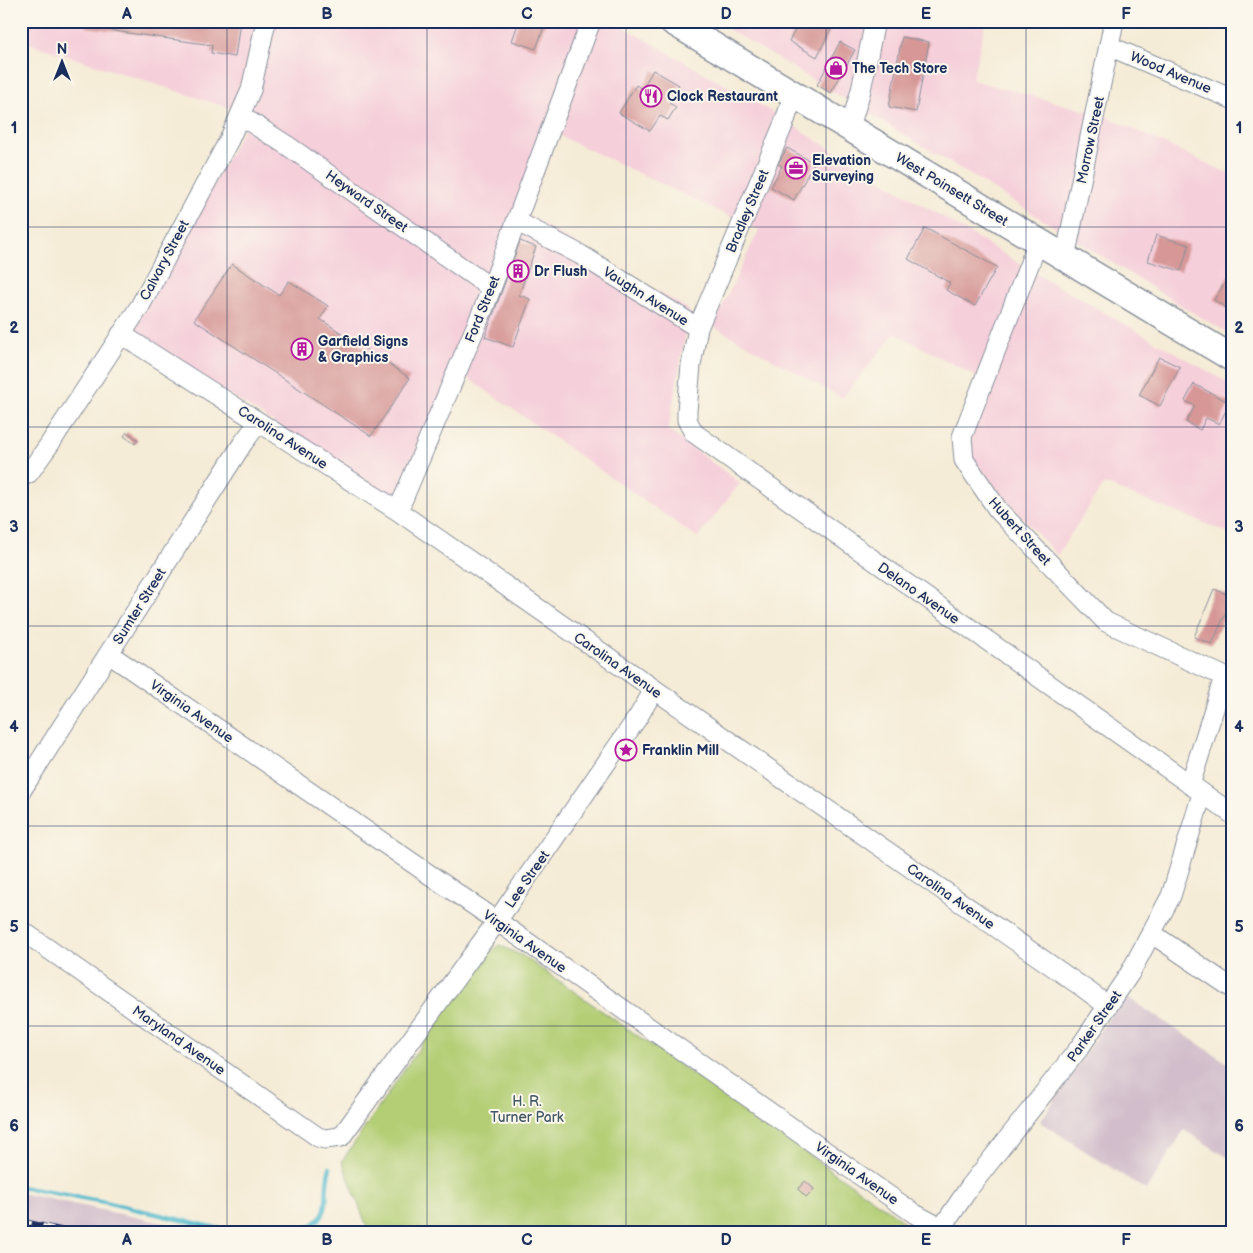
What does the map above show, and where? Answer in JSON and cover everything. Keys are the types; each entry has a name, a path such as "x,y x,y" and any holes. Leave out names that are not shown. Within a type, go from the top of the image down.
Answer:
{"main road":[{"name":"West Poinsett Street","path":"672,21 1232,358"}],"street":[{"name":"Calvary Street","path":"21,477 29,473 49,445 140,306 241,116 251,90 266,21"},
{"name":"Ford Street","path":"398,511 491,288 591,21"},
{"path":"850,127 859,97 875,21"},
{"name":"Morrow Street","path":"1065,258 1114,21"},
{"name":"Wood Avenue","path":"1109,46 1232,99"},
{"name":"Bradley Street","path":"698,328 784,123 794,94"},
{"name":"Heyward Street","path":"241,116 288,146 491,288"},
{"name":"Vaughn Avenue","path":"516,221 581,255 698,328"},
{"name":"Hubert Street","path":"1038,242 962,437 964,460 998,510 1106,622 1228,679"},
{"name":"Delano Avenue","path":"698,328 691,365 687,411 687,420 694,433 1232,814"},
{"name":"Carolina Avenue","path":"121,334 398,511 1108,1006"},
{"name":"Sumter Street","path":"21,791 243,444 259,422"},
{"name":"Virginia Avenue","path":"109,654 497,921 940,1230"},
{"name":"Parker Street","path":"940,1230 969,1188 1080,1047 1130,973 1171,896 1196,790 1228,679"},
{"name":"Lee Street","path":"341,1136 497,921 638,717 654,690"},
{"name":"Maryland Avenue","path":"21,930 318,1136 326,1139 341,1136"},
{"path":"1151,933 1232,988"}],"shaded area":[{"path":"21,21 613,21 774,113 1035,273 1232,385 1232,534 1104,484 1057,555 1001,494 973,459 971,429 990,384 895,333 842,398 713,326 759,230 558,135 527,215 690,310 668,430 740,483 698,538 465,376 407,509 133,332 251,115 21,41"},
{"path":"715,21 986,21 972,80 1103,115 1232,175 1232,335 1195,314 951,163"},
{"path":"1124,995 1232,1066 1232,1160 1184,1130 1146,1190 1040,1122"},
{"path":"21,1193 205,1232 21,1232"}],"green space":[{"name":"H. R. Turner Park","path":"499,945 523,956 898,1217 908,1227 908,1232 369,1232 342,1161 478,962"}],"building":[{"path":"87,21 240,21 235,57 211,53 212,45 86,27"},
{"path":"519,21 546,21 536,49 512,41"},
{"path":"800,21 822,21 832,27 817,57 789,41"},
{"path":"902,37 929,42 916,112 889,107"},
{"name":"The Tech Store","path":"840,42 855,50 831,93 817,85"},
{"name":"Clock Restaurant","path":"653,70 679,85 669,103 676,107 668,120 660,116 650,131 619,113 636,85 642,89"},
{"path":"787,148 814,163 794,200 771,187 782,166 778,164"},
{"path":"925,228 997,267 975,306 946,290 950,283 908,259"},
{"path":"1156,235 1189,245 1181,271 1148,261"},
{"name":"Dr Flush","path":"520,241 536,247 519,295 530,299 513,347 485,337"},
{"name":"Garfield Signs & Graphics","path":"232,264 279,295 289,281 328,306 320,319 410,378 371,436 194,320"},
{"path":"1232,271 1232,312 1214,300"},
{"path":"1159,357 1180,367 1160,406 1139,395"},
{"path":"1194,384 1230,403 1219,424 1206,418 1200,430 1186,422 1195,406 1185,401"},
{"path":"127,432 138,440 135,444 124,436"},
{"path":"1214,589 1232,596 1232,599 1212,644 1194,637"},
{"path":"805,1181 814,1189 806,1197 798,1189"}],"waterway":[{"path":"300,1232 312,1225 324,1212 330,1168"},
{"path":"21,1187 105,1202 233,1232"}],"railway":[{"path":"21,1221 70,1232"}],"place":[{"name":"The Tech Store","path":"836,68"},
{"name":"Clock Restaurant","path":"651,96"},
{"name":"Elevation Surveying","path":"796,168"},
{"name":"Dr Flush","path":"518,271"},
{"name":"Garfield Signs & Graphics","path":"302,349"},
{"name":"Franklin Mill","path":"626,750"}]}
